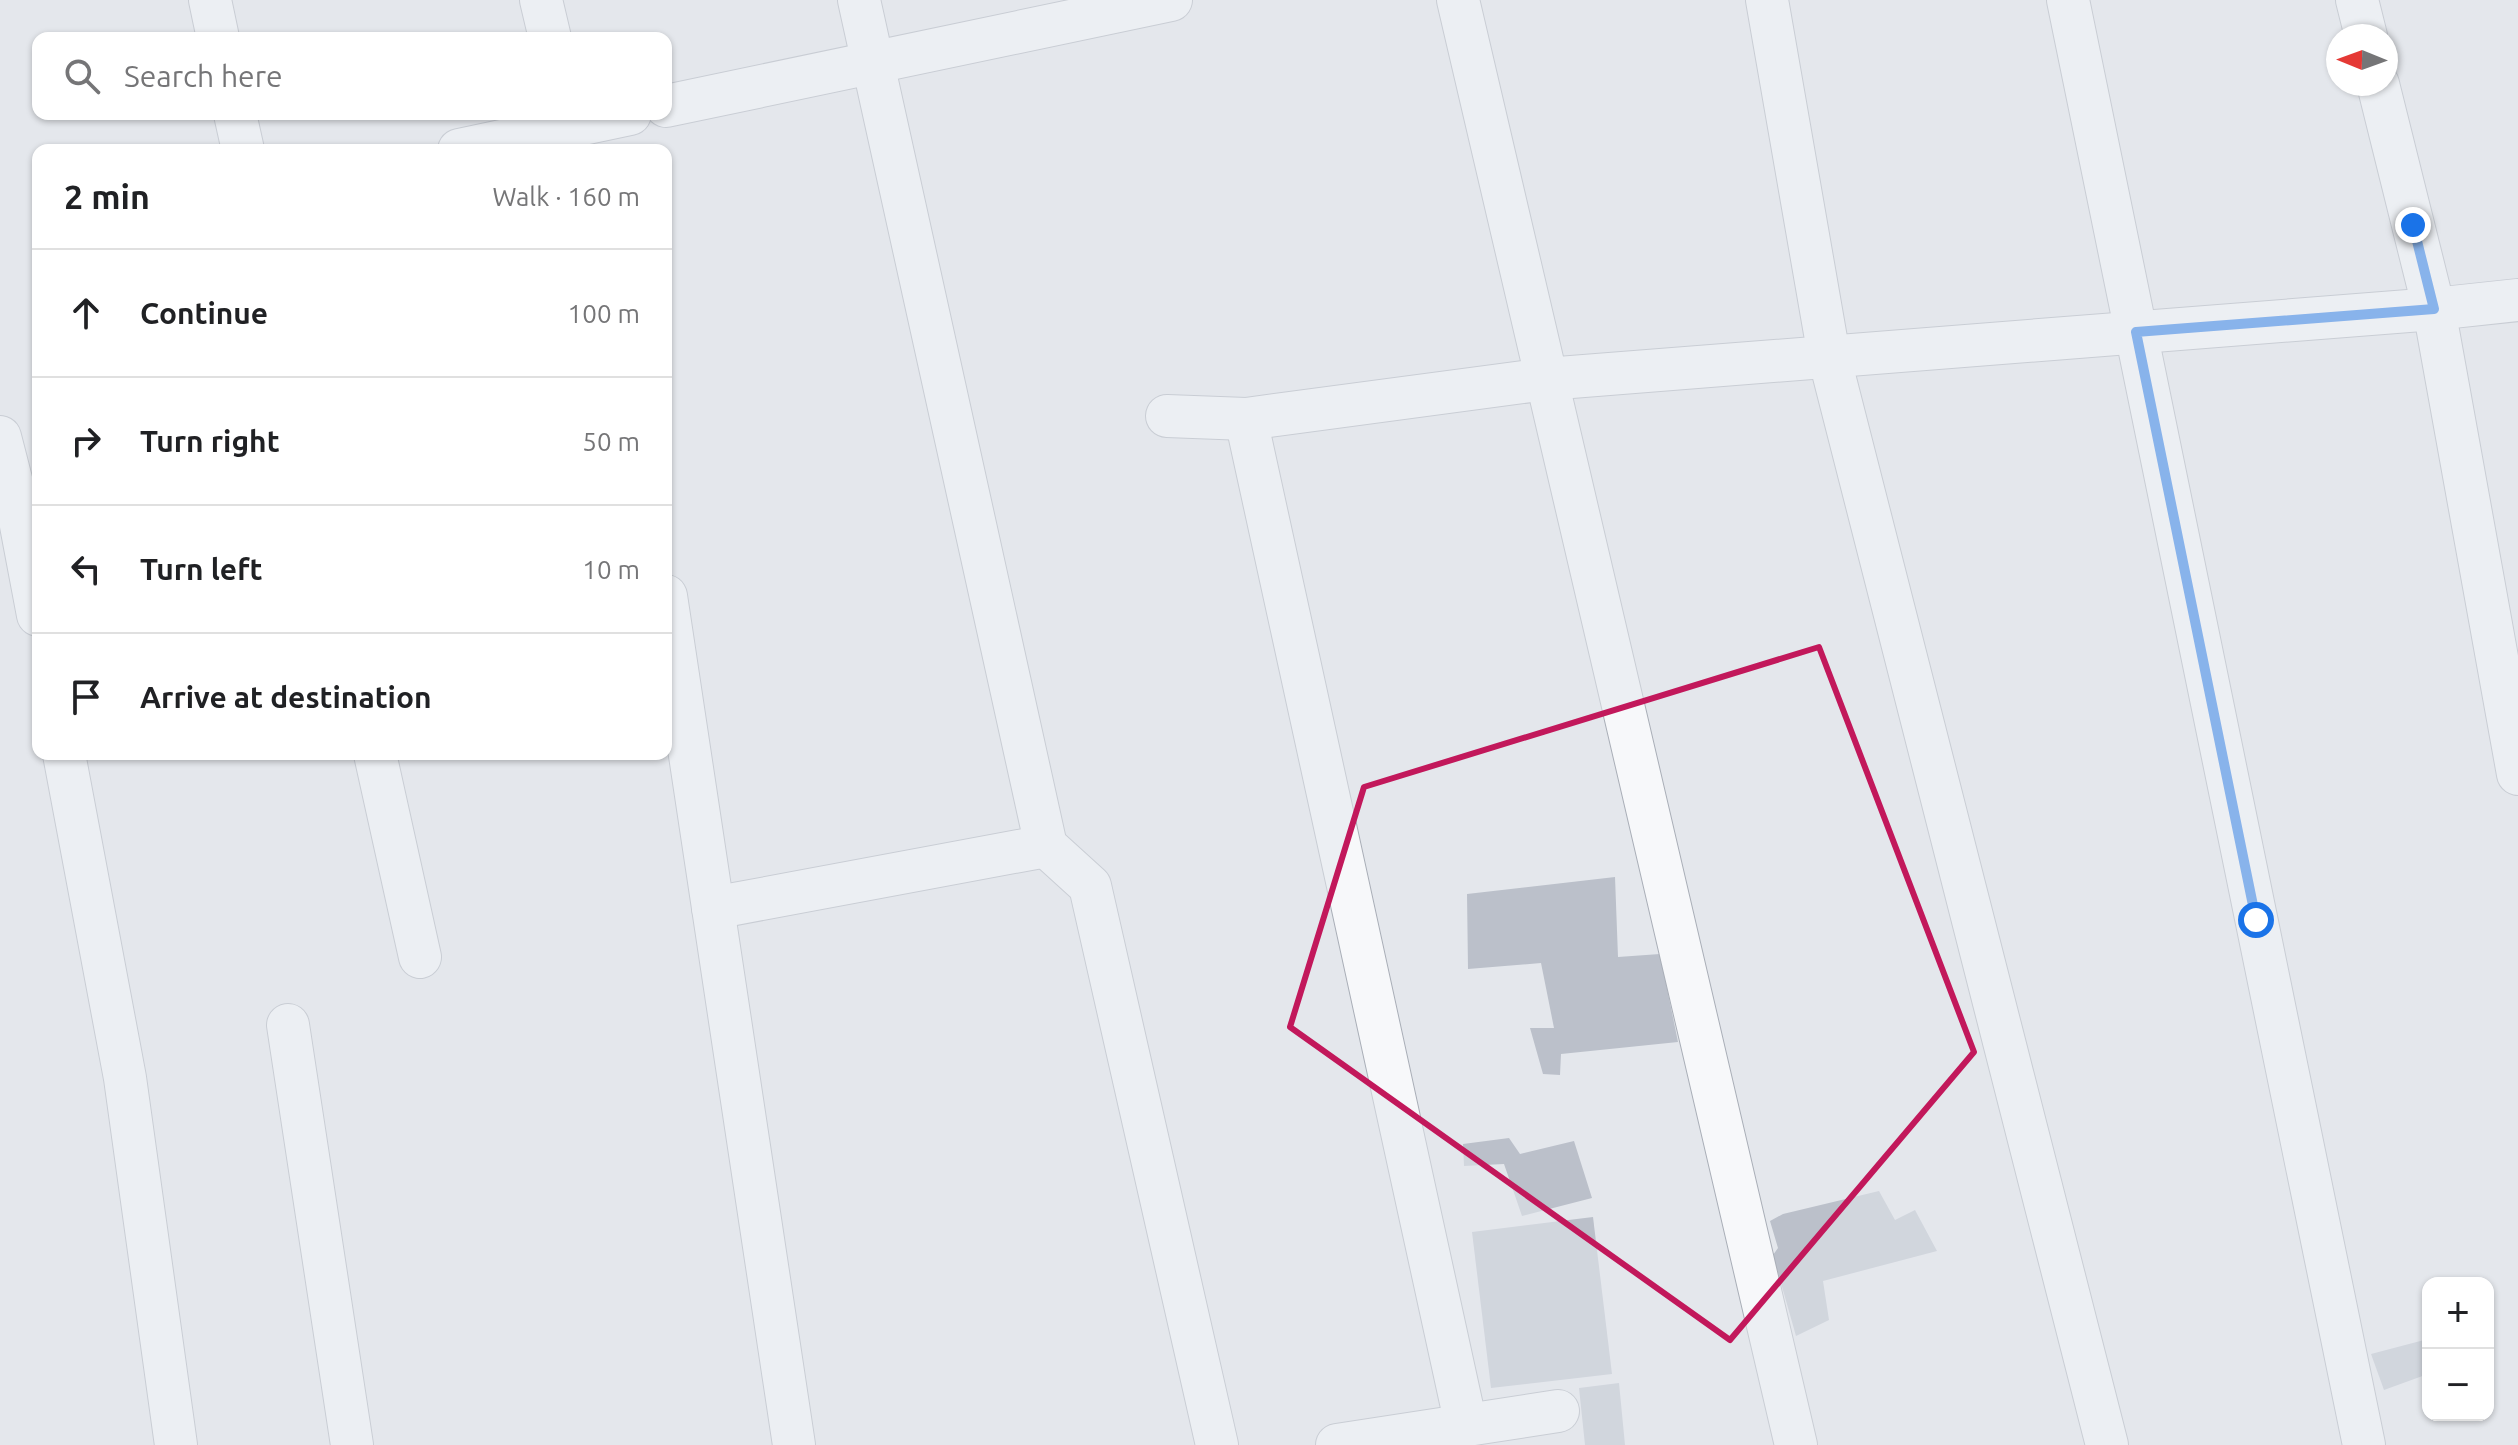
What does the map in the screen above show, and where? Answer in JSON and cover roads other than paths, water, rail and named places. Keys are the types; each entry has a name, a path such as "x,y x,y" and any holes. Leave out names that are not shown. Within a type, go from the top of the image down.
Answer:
{"street":[{"path":"210,0 217,32"},
{"path":"541,0 549,32"},
{"path":"859,0 1046,846 1090,886 1217,1445"},
{"path":"672,105 1167,0"},
{"path":"1458,0 1796,1445"},
{"path":"1767,0 1829,356 2107,1445"},
{"path":"2068,0 2364,1445"},
{"path":"2357,0 2363,24"},
{"path":"2381,96 2434,309 2518,774"},
{"path":"236,120 242,144"},
{"path":"493,144 608,120"},
{"path":"1167,416 1246,419 1546,379 2518,300"},
{"path":"1246,419 1466,1425"},
{"path":"0,437 18,498 32,580"},
{"path":"672,636 794,1445"},
{"path":"65,760 125,1078 176,1445"},
{"path":"376,760 420,957"},
{"path":"713,908 1046,846"},
{"path":"288,1025 352,1445"},
{"path":"1337,1445 1558,1411"}]}
